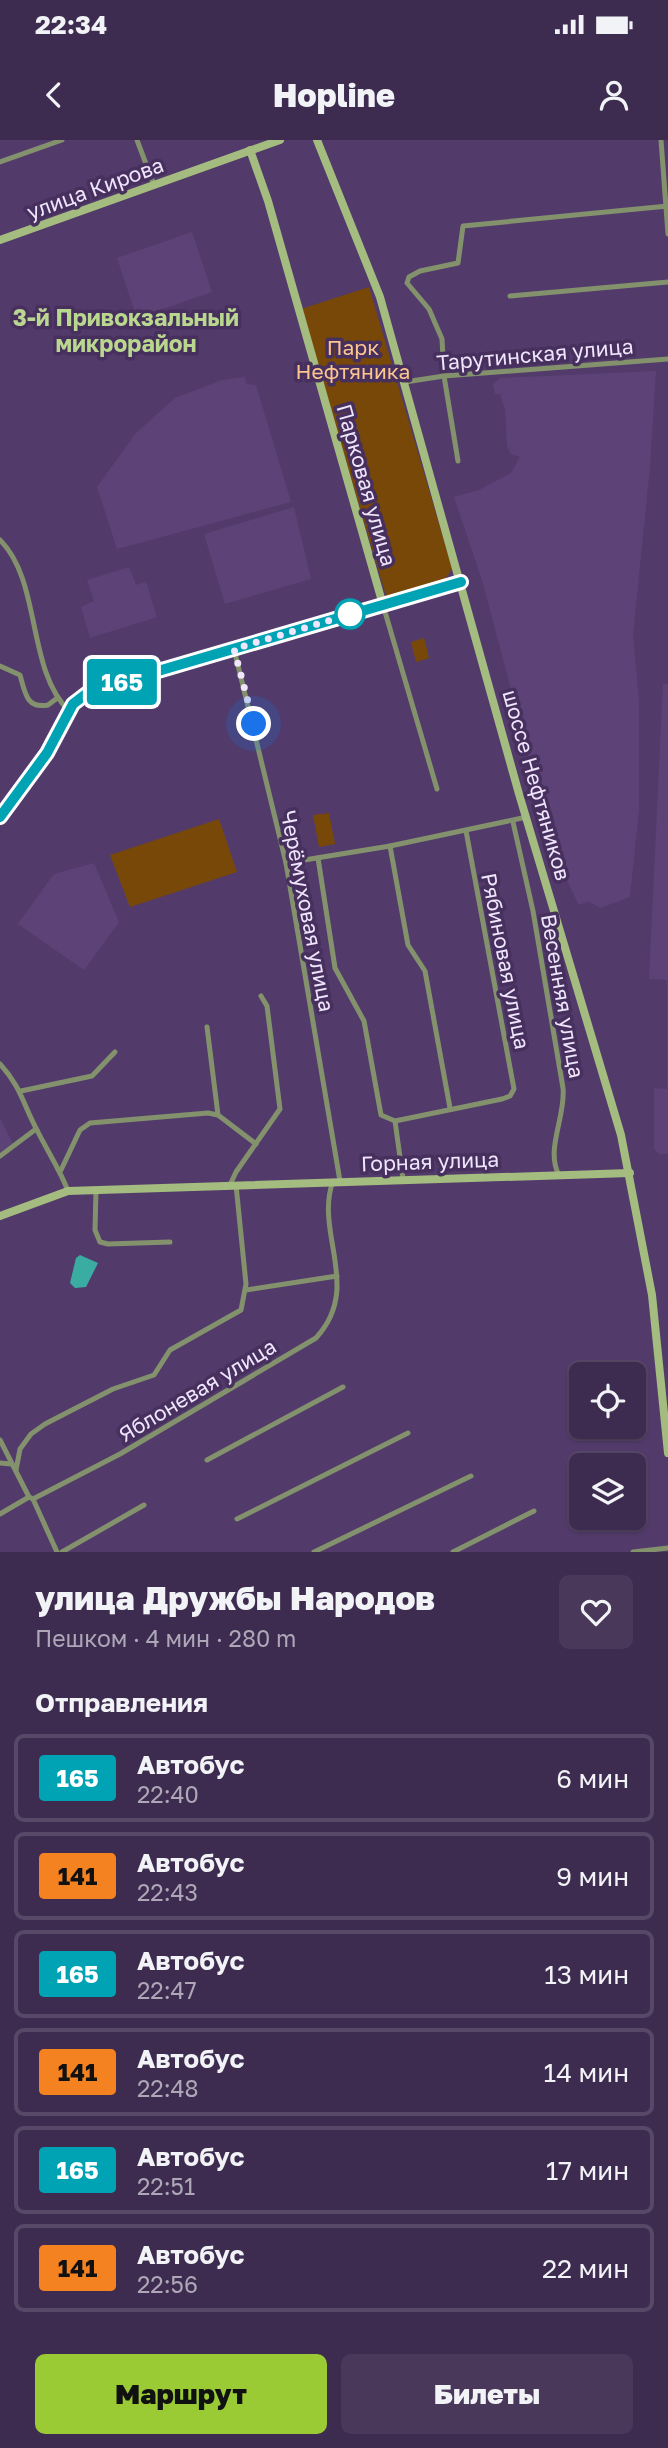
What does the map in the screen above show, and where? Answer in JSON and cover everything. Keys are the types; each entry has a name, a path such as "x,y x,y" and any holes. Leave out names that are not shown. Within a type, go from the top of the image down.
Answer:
{"main road":[{"name":"улица Кирова","path":"0,240 280,140"},
{"name":"шоссе Нефтяников","path":"317,140 369,266 405,382 527,817 606,1078 630,1173 652,1295 668,1453"},
{"name":"Парковая улица","path":"250,150 268,201 383,605"},
{"path":"0,817 47,753 69,711 90,691 461,582"},
{"name":"Горная улица","path":"0,1216 68,1191 630,1173"}],"street":[{"path":"0,162 62,140"},
{"path":"137,140 154,185"},
{"path":"661,140 668,234"},
{"path":"458,461 444,376 442,339 435,319 407,280 420,271 458,263 463,226 667,206"},
{"path":"510,296 668,282"},
{"name":"Тарутинская улица","path":"405,382 444,376 668,359"},
{"path":"0,540 17,562 30,615 57,699 69,711"},
{"name":"Парковая улица","path":"383,605 436,789"},
{"name":"Черёмуховая улица","path":"234,649 286,863 337,1181 328,1199 337,1276"},
{"path":"0,666 20,675 27,699 33,705 48,705 57,699"},
{"path":"286,863 390,846 527,817"},
{"name":"Весенняя улица","path":"513,822 533,911 565,1101 554,1159 559,1175"},
{"name":"Рябиновая улица","path":"450,1108 510,1096 514,1088 466,831"},
{"path":"318,858 335,968 364,1021 379,1111 384,1119 395,1121 450,1108 425,971 408,945 390,846"},
{"path":"246,1290 233,1185 256,1144 279,1113 281,1105 267,1006 261,996"},
{"path":"207,1027 218,1115"},
{"path":"22,1091 92,1076 115,1052"},
{"path":"0,1064 22,1091 36,1129 61,1170 68,1191"},
{"path":"61,1170 82,1127 90,1123 187,1117 197,1113 218,1115 256,1144"},
{"path":"395,1121 403,1179"},
{"path":"0,1156 36,1129"},
{"path":"96,1190 95,1230 100,1242 170,1242"},
{"path":"16,1470 20,1449 31,1434 113,1389 154,1375 170,1350 237,1314 241,1310 242,1292 337,1276"},
{"name":"Яблоневая улица","path":"0,1514 120,1454 309,1343 325,1328 334,1311 337,1276"},
{"path":"206,1460 343,1387"},
{"path":"237,1519 408,1433"},
{"path":"0,1440 59,1552 144,1505"},
{"path":"0,1463 11,1464"},
{"path":"314,1552 471,1475"},
{"path":"453,1552 534,1511"},
{"path":"633,1552 668,1548"}],"shaded area":[{"path":"192,232 212,292 137,318 117,258"},
{"path":"656,371 650,467 633,635 639,702 639,810 630,897 600,908 588,901 579,905 556,858 482,580 454,497 479,490 511,473 520,457 511,454 507,446 505,410 500,394 495,394 493,384 501,378"},
{"path":"245,377 246,384 256,385 291,502 117,549 97,487 136,433 175,398 222,380"},
{"path":"294,507 311,579 225,604 204,534"},
{"path":"129,567 136,585 146,582 157,617 90,638 81,607 94,601 87,580"},
{"path":"663,684 668,684 668,1154 660,1154 654,1149 654,1088 667,1089 667,980 649,979"},
{"path":"94,863 119,922 84,970 18,924 54,874"},
{"path":"0,1118 13,1144 0,1152"},
{"path":"80,1255 98,1263 86,1287 75,1288 70,1283 76,1258"}],"green space":[{"name":"Парк Нефтяника","path":"369,287 452,568 441,582 433,586 387,599 301,309"},
{"path":"424,638 429,658 416,662 411,642"},
{"path":"329,813 335,844 319,847 313,815"},
{"path":"219,819 237,872 130,907 110,855"}],"bus line":[{"name":"165","path":"0,817 47,753 73,704 90,691 461,582"}],"district":[{"name":"3-й Привокзальный микрорайон","path":"126,330"}],"route":[{"path":"254,724 234,649 361,611 350,614"}]}
